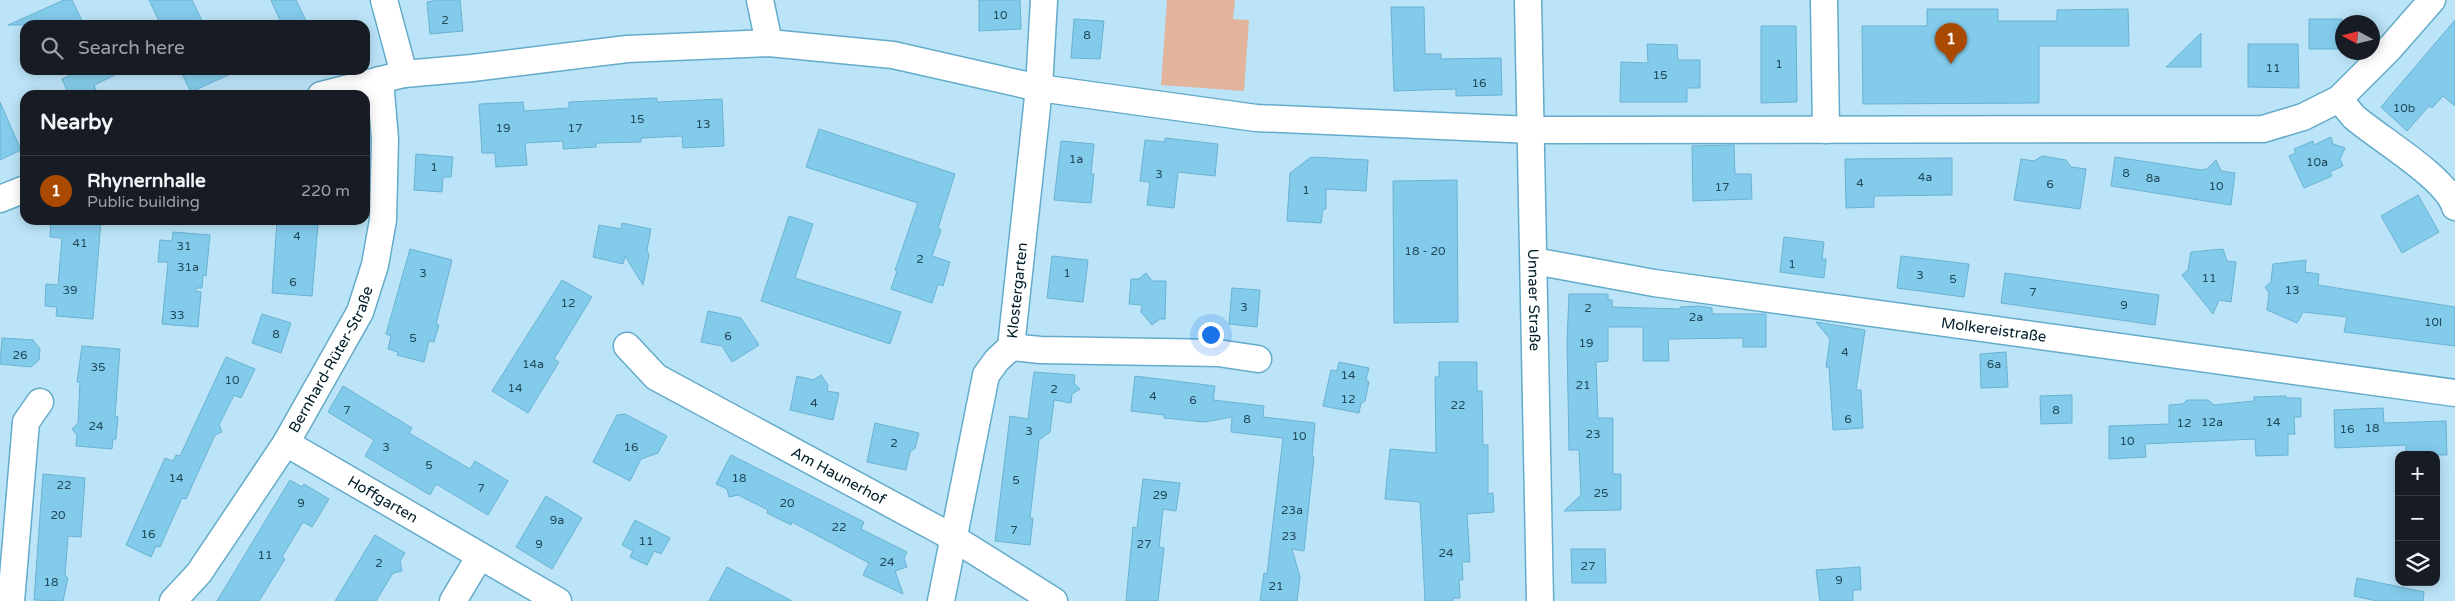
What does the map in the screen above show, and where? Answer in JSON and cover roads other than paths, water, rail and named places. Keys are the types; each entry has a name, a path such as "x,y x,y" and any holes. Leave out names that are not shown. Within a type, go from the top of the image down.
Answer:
{"street":[{"name":"Bernhard-Rüter-Straße","path":"173,601 199,573 286,443 360,312 375,265 383,220 385,139 392,77 384,0"},
{"path":"760,0 769,43"},
{"name":"Klostergarten","path":"941,601 952,537 986,375 1010,347 1039,88 1044,0"},
{"name":"Unnaer Straße","path":"1528,0 1540,601"},
{"path":"1824,0 1826,130"},
{"path":"341,90 392,77 627,49 769,43 893,55 1039,88 1256,118 1531,130 2263,129 2303,117 2339,99 2390,48 2432,0"},
{"path":"2339,99 2353,116 2432,177 2454,202 2455,207"},
{"path":"0,199 20,191"},
{"name":"Molkereistraße","path":"1534,261 1654,283 2455,393"},
{"name":"Am Haunerhof","path":"627,346 656,377 952,537 1054,601"},
{"path":"1010,347 1040,350 1218,353 1258,359"},
{"path":"11,601 26,422 40,402"},
{"name":"Hoffgarten","path":"286,443 558,601"},
{"path":"453,601 480,556"}],"place":[{"name":"Rhynernhalle","path":"1951,64"}]}
